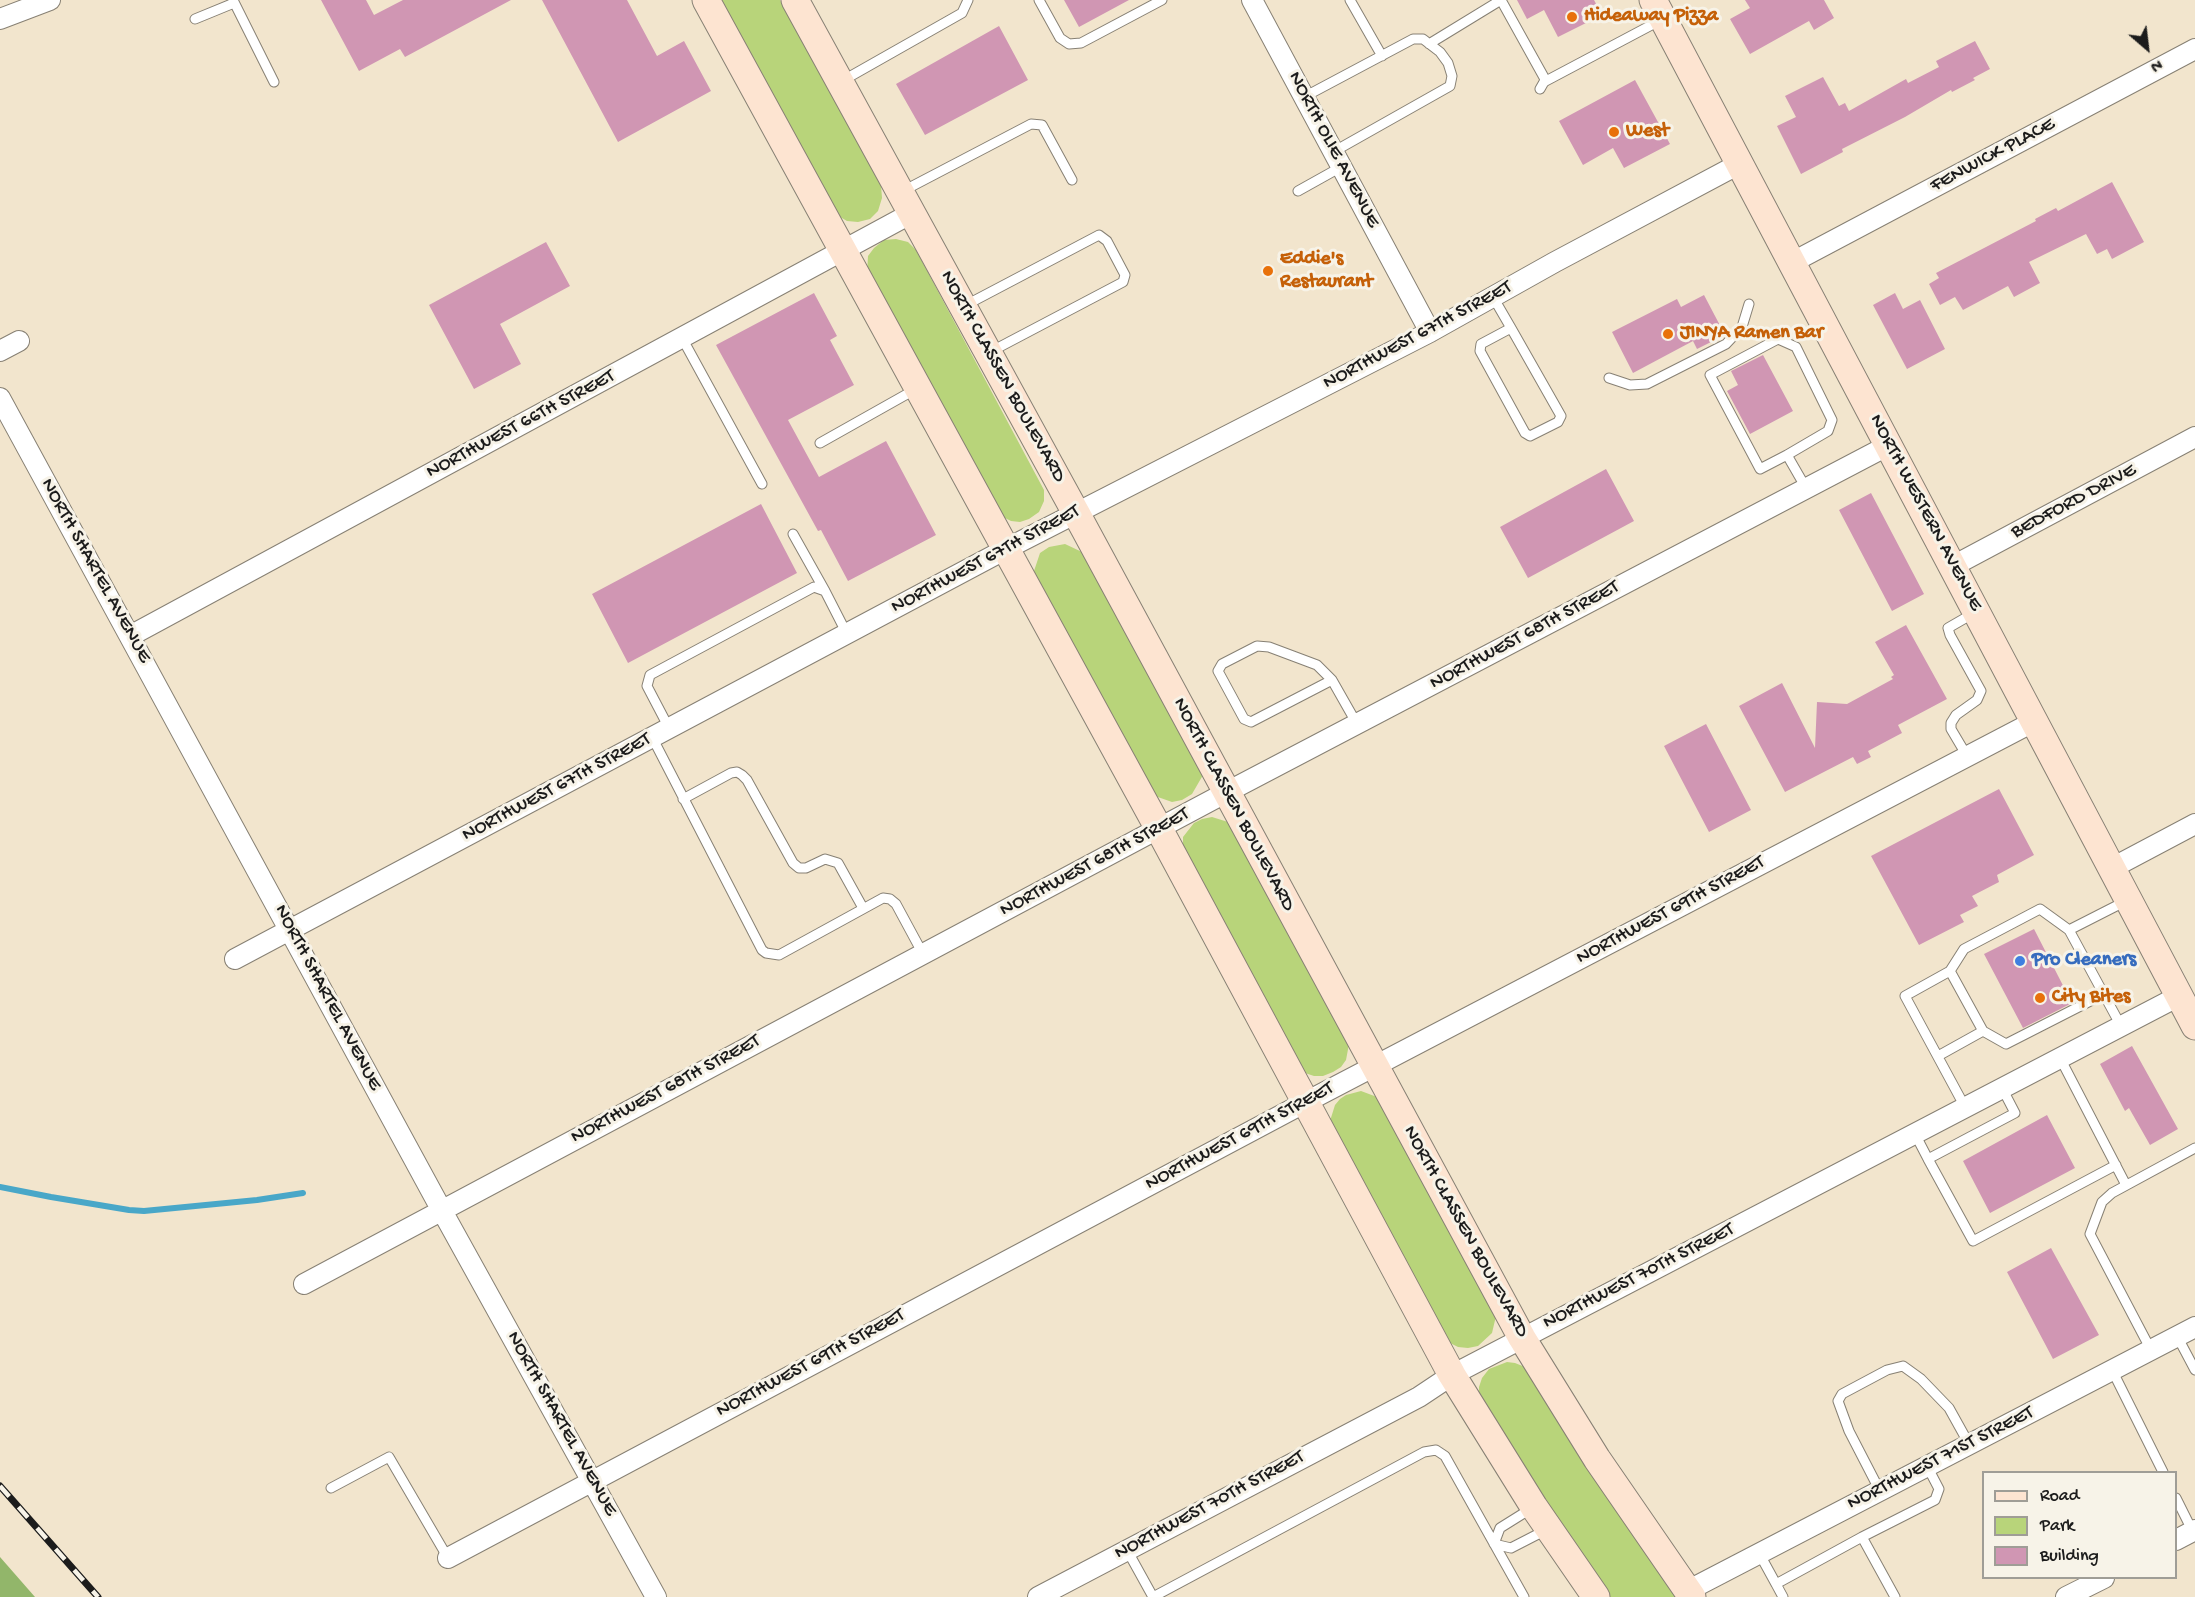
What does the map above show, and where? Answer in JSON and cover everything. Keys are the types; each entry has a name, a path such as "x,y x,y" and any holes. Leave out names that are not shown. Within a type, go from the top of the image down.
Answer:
{"street":[{"path":"0,20 21,5 50,0"},
{"path":"706,0 1159,829 1452,1375 1534,1507 1596,1597"},
{"name":"NORTH CLASSEN BOULEVARD","path":"795,0 1076,513 1522,1338 1597,1459 1689,1594"},
{"name":"NORTH OLIE AVENUE","path":"1257,4 1304,97 1430,332"},
{"name":"NORTH WESTERN AVENUE","path":"1658,9 2195,1026"},
{"name":"FENWICK PLACE","path":"1791,263 2195,49"},
{"name":"NORTHWEST 67TH STREET","path":"235,959 1006,549 1430,332 1739,164"},
{"name":"NORTHWEST 66TH STREET","path":"130,636 843,249 906,203"},
{"path":"0,351 19,341"},
{"name":"NORTH SHARTEL AVENUE","path":"0,398 291,929 441,1209 656,1597"},
{"name":"BEDFORD DRIVE","path":"1953,566 2195,437"},
{"name":"NORTHWEST 68TH STREET","path":"304,1284 1227,792 1889,445"},
{"name":"NORTHWEST 69TH STREET","path":"448,1558 1304,1102 2035,721"},
{"path":"2112,868 2195,824"},
{"name":"NORTHWEST 70TH STREET","path":"1038,1597 1419,1397 1452,1375 1522,1338 2179,996"},
{"name":"NORTHWEST 71ST STREET","path":"1689,1594 1759,1553 2186,1331"},
{"path":"2066,1597 2094,1587"}],"lane":[{"path":"840,83 962,14 968,0"},
{"path":"1039,0 1060,38 1069,44 1081,43 1162,0"},
{"path":"1350,0 1382,56"},
{"path":"1430,44 1501,0 1543,85 1658,9"},
{"path":"195,19 234,1 274,82"},
{"path":"1298,191 1337,159 1450,86 1452,76 1448,63 1440,52 1423,39 1413,39 1304,97"},
{"path":"906,203 1031,124 1042,125 1072,180"},
{"path":"963,307 1099,235 1107,241 1125,275 1123,282 988,353"},
{"path":"1493,297 1511,328 1561,416 1558,422 1530,435 1525,433 1480,351 1481,344 1511,328"},
{"path":"1609,378 1630,385 1647,384 1726,344 1742,327 1749,304"},
{"path":"682,338 762,484"},
{"path":"1778,339 1796,346 1832,420 1828,431 1787,455 1760,469 1710,375 1778,339"},
{"path":"820,443 918,388"},
{"path":"1787,455 1806,488"},
{"path":"793,534 847,634"},
{"path":"669,728 647,686 650,675 814,587 825,591"},
{"path":"1967,756 1951,723 1956,715 1977,700 1981,691 1948,628 1977,611"},
{"path":"1332,680 1251,722 1244,719 1218,671 1222,664 1257,646 1263,646 1317,665 1332,680 1357,724"},
{"path":"652,737 766,954 779,955 876,900 890,899 896,904 923,954"},
{"path":"683,799 731,773 737,772 742,775 747,780 793,863 800,868 806,868 825,859 838,862 863,908"},
{"path":"2069,930 2128,899"},
{"path":"1965,1107 1905,996 1950,971 1964,949 2040,909 2069,930 2121,1027"},
{"path":"1950,971 1983,1031 2006,1044 2104,994"},
{"path":"1938,1056 1983,1031"},
{"path":"2060,1058 2126,1185"},
{"path":"1928,1159 2014,1113 2002,1088"},
{"path":"1915,1134 1973,1241 2116,1165"},
{"path":"2151,1350 2090,1234 2102,1202 2112,1193 2195,1148"},
{"path":"2186,1331 2195,1370"},
{"path":"1880,1491 1850,1431 1838,1401 1842,1394 1878,1375 1903,1366 1921,1379 1949,1408 1969,1444"},
{"path":"2112,1370 2162,1471"},
{"path":"1127,1550 1153,1597 1424,1452 1436,1450 1445,1456 1524,1597"},
{"path":"331,1488 389,1457 448,1558"},
{"path":"1776,1584 1935,1500 1939,1489 1927,1466"},
{"path":"2177,1503 2189,1535"},
{"path":"1494,1544 1500,1528 1534,1507"},
{"path":"1494,1544 1511,1548 1549,1529"},
{"path":"1862,1537 1895,1597"},
{"path":"1759,1553 1783,1597"}],"green space":[{"path":"717,0 780,0 881,185 882,198 878,211 870,219 858,222 847,221 835,214"},
{"path":"896,239 908,242 916,250 1044,490 1044,501 1039,512 1029,519 1020,522 1003,517 867,274 868,256 874,248 884,240"},
{"path":"1065,544 1082,552 1203,775 1192,794 1182,800 1172,802 1155,796 1036,581 1034,571 1040,553 1049,547"},
{"path":"1212,817 1228,822 1235,829 1349,1044 1346,1060 1333,1072 1323,1076 1314,1076 1305,1073 1297,1064 1183,845 1183,837 1194,823"},
{"path":"1361,1091 1377,1097 1496,1316 1492,1333 1478,1346 1458,1347 1450,1343 1443,1334 1330,1121 1335,1105 1340,1099"},
{"path":"1507,1362 1525,1367 1678,1597 1609,1597 1561,1529 1479,1397 1482,1378 1489,1369"},
{"path":"0,1557 35,1597 0,1597"}],"building":[{"path":"321,0 366,0 374,15 403,0 511,0 405,57 400,49 359,71"},
{"path":"542,0 627,0 657,56 684,41 711,91 618,142"},
{"path":"1064,0 1129,0 1079,27"},
{"name":"Hideaway Pizza","path":"1517,0 1594,0 1602,15 1558,37 1544,10 1527,19"},
{"path":"1745,0 1824,0 1834,18 1814,30 1809,21 1750,54 1730,19 1750,8"},
{"path":"999,26 1028,80 925,135 896,84"},
{"path":"1975,41 1990,69 1973,78 1975,80 1952,92 1951,90 1801,174 1777,126 1796,117 1785,96 1823,77 1839,106 1845,103 1849,111 1906,79 1908,83 1939,67 1936,61"},
{"name":"West","path":"1635,80 1670,144 1624,168 1613,148 1583,165 1559,121"},
{"path":"2112,182 2144,242 2112,259 2107,249 2097,254 2086,234 2029,262 2040,283 2014,297 2008,286 1963,310 1955,297 1940,305 1929,284 1939,278 1936,273 2036,221 2035,219 2056,208 2058,211"},
{"path":"546,242 570,286 500,324 521,364 474,389 429,305"},
{"path":"814,293 837,336 830,340 854,385 788,420 819,477 886,441 936,535 848,581 716,345"},
{"path":"1895,293 1903,309 1920,300 1945,349 1907,369 1873,305"},
{"name":"JINYA Ramen Bar","path":"1704,295 1725,335 1697,349 1693,341 1633,373 1612,332 1677,299 1681,307"},
{"path":"1763,355 1793,411 1750,434 1727,391 1738,385 1731,371"},
{"path":"1606,469 1634,521 1528,578 1500,527"},
{"path":"1871,493 1924,594 1892,611 1839,510"},
{"path":"761,504 797,573 628,663 592,594"},
{"path":"1906,625 1947,699 1898,725 1902,733 1868,751 1871,757 1857,764 1853,757 1785,792 1739,706 1782,683 1815,748 1817,702 1847,704 1893,679 1891,677 1894,675 1875,642"},
{"path":"1706,724 1751,810 1709,832 1664,746"},
{"path":"1999,789 2034,855 1997,875 1999,882 1972,896 1978,906 1960,915 1964,922 1919,945 1871,856"},
{"path":"2034,929 2072,1003 2023,1028 1984,954"},
{"path":"2132,1046 2178,1129 2150,1145 2129,1108 2125,1111 2100,1064"},
{"path":"2047,1115 2075,1168 1990,1213 1963,1161"},
{"path":"2051,1248 2099,1335 2053,1359 2007,1272"}],"waterway":[{"path":"0,1187 144,1211 303,1193"}],"railway":[{"path":"0,1486 98,1597"}],"place":[{"name":"Hideaway Pizza","path":"1572,17"},
{"name":"West","path":"1614,132"},
{"name":"Eddie's Restaurant","path":"1268,271"},
{"name":"JINYA Ramen Bar","path":"1668,334"},
{"name":"Pro Cleaners","path":"2020,961"},
{"name":"City Bites","path":"2040,998"}]}
